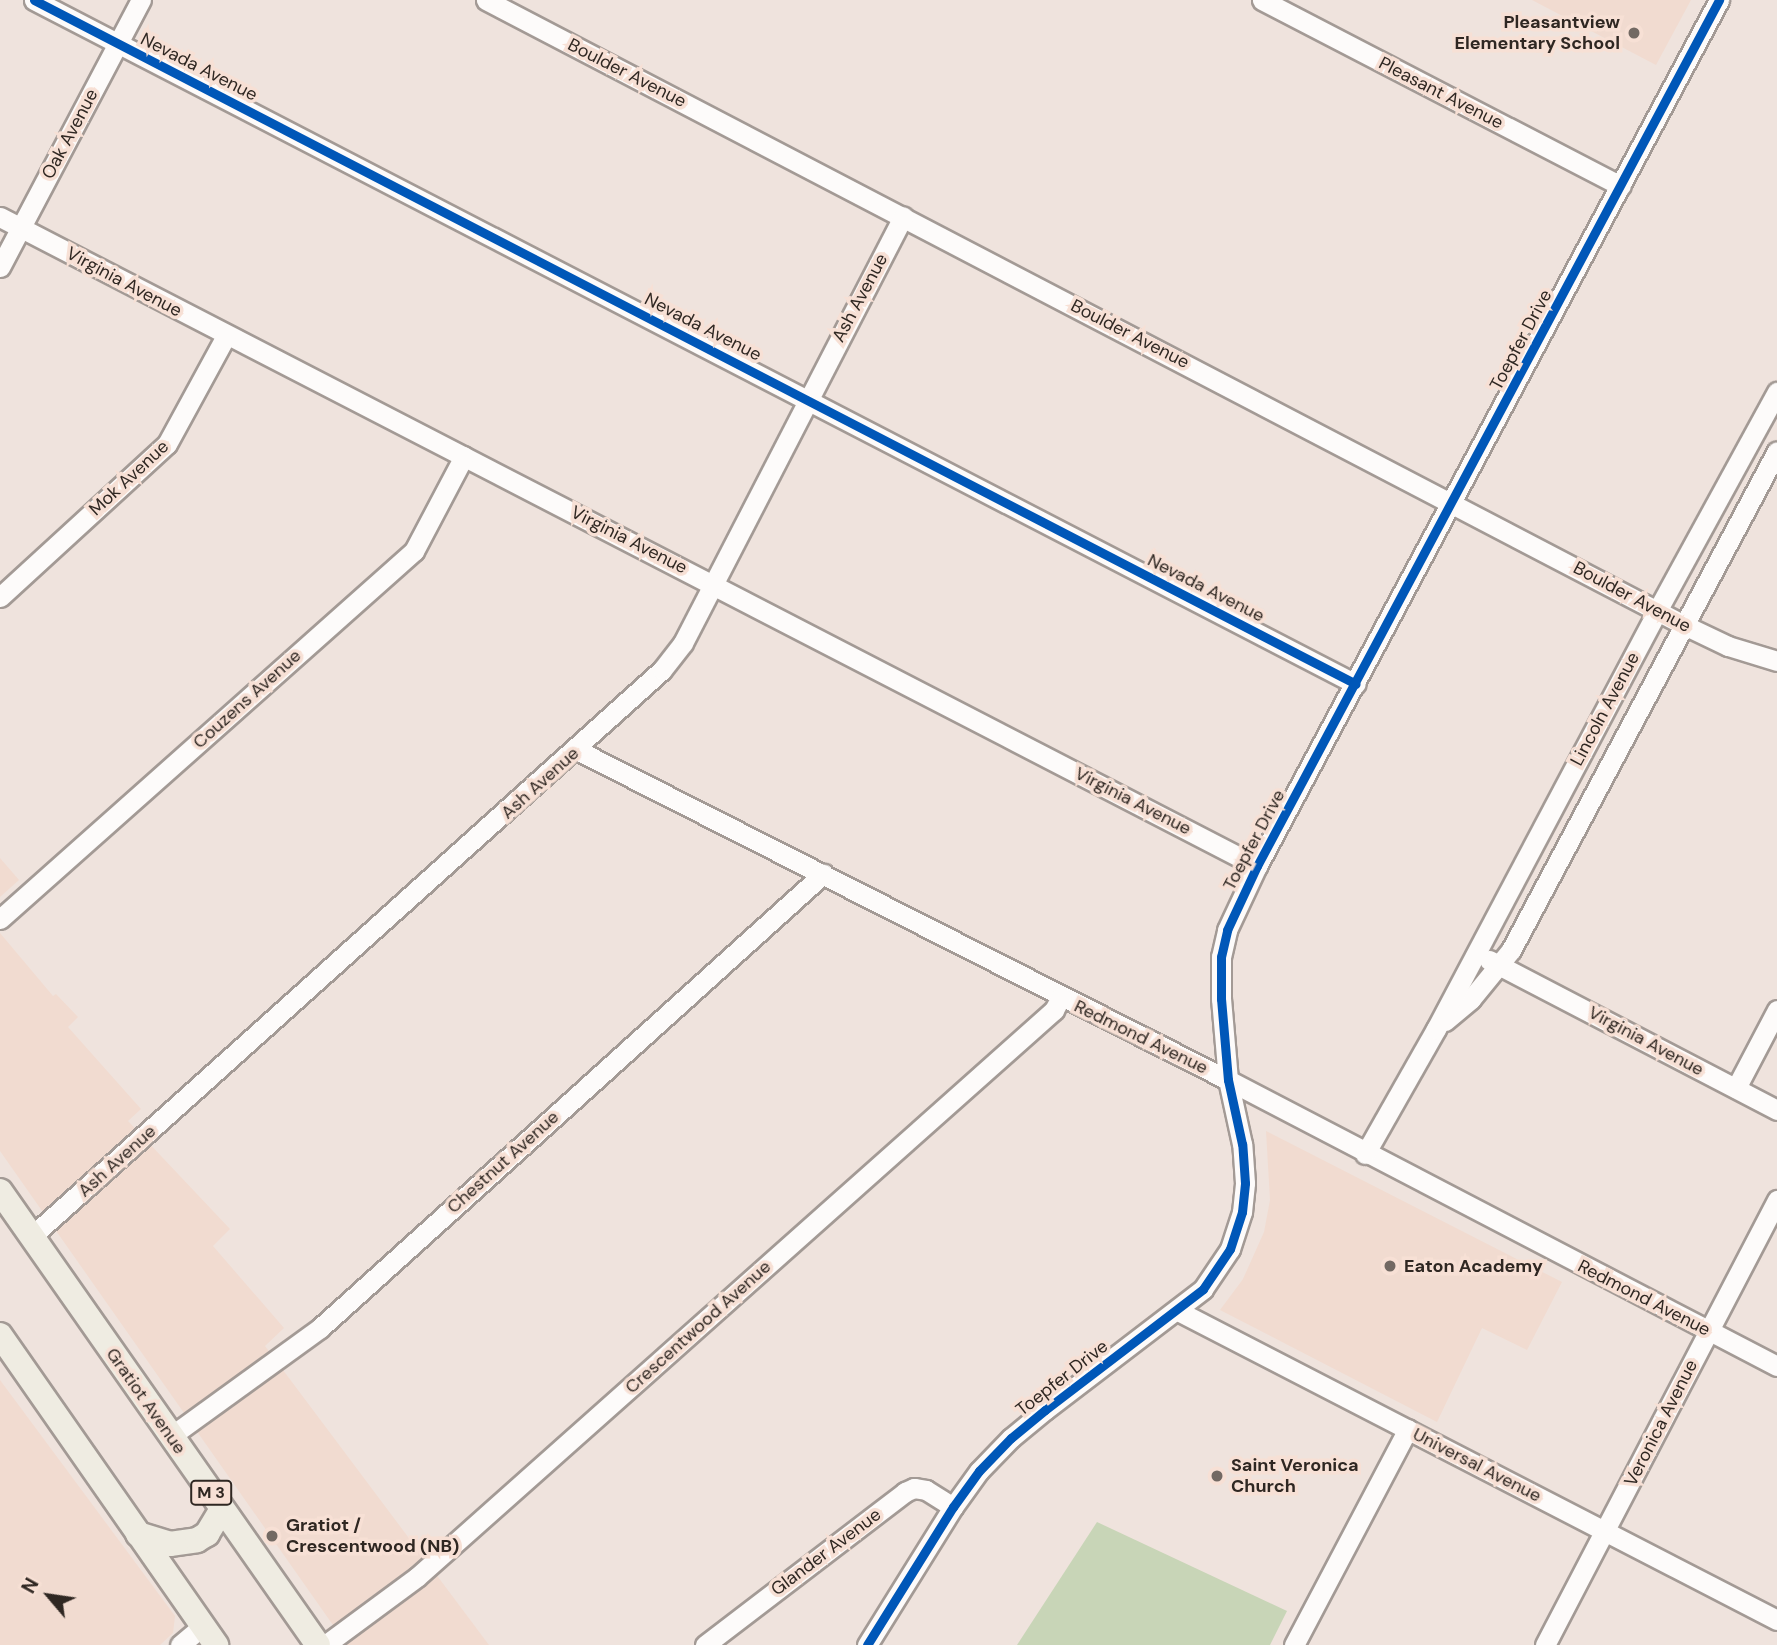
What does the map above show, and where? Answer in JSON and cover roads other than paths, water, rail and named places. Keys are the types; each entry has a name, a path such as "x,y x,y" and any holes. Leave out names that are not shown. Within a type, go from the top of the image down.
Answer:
{"main road":[{"name":"Gratiot Avenue","path":"0,1191 317,1645"},
{"path":"0,1335 209,1635"},
{"path":"138,1534 170,1544 197,1540 207,1534 222,1509"}],"street":[{"name":"Nevada Avenue","path":"34,0 1356,684"},
{"name":"Oak Avenue","path":"0,267 141,0"},
{"name":"Boulder Avenue","path":"486,0 1684,625 1728,646 1777,661"},
{"name":"Pleasant Avenue","path":"1262,0 1621,186"},
{"name":"Toepfer Drive","path":"867,1645 953,1507 979,1471 1011,1438 1178,1311 1217,1272 1230,1250 1242,1212 1245,1183 1242,1144 1228,1080 1221,957 1233,914 1719,0"},
{"name":"Virginia Avenue","path":"0,216 226,336 712,582 1258,866"},
{"name":"Ash Avenue","path":"32,1237 663,670 683,643 712,582 903,216"},
{"name":"Mok Avenue","path":"0,597 167,444 226,336"},
{"name":"Lincoln Avenue","path":"1365,1154 1436,1029 1657,611 1777,392"},
{"name":"Lincoln Avenue","path":"1436,1029 1472,999 1500,965 1777,451"},
{"name":"Couzens Avenue","path":"0,919 414,551 464,456"},
{"name":"Redmond Avenue","path":"577,750 1228,1080 1365,1154 1777,1366"},
{"name":"Chestnut Avenue","path":"171,1436 320,1328 823,874"},
{"name":"Virginia Avenue","path":"1477,953 1777,1110"},
{"name":"Crescentwood Avenue","path":"325,1645 417,1577 1054,1010 1061,997"},
{"path":"1736,1088 1777,1010"},
{"name":"Veronica Avenue","path":"1545,1645 1777,1200"},
{"name":"Universal Avenue","path":"1178,1311 1777,1620"},
{"path":"1294,1645 1408,1429"},
{"name":"Glander Avenue","path":"705,1645 905,1492 914,1488 926,1490 953,1507"},
{"path":"180,1645 209,1635"}],"place":[{"name":"Pleasantview Elementary School","path":"1634,33"},
{"name":"Eaton Academy","path":"1390,1266"},
{"name":"Saint Veronica Church","path":"1217,1476"},
{"name":"Gratiot / Crescentwood (NB)","path":"272,1536"}]}
